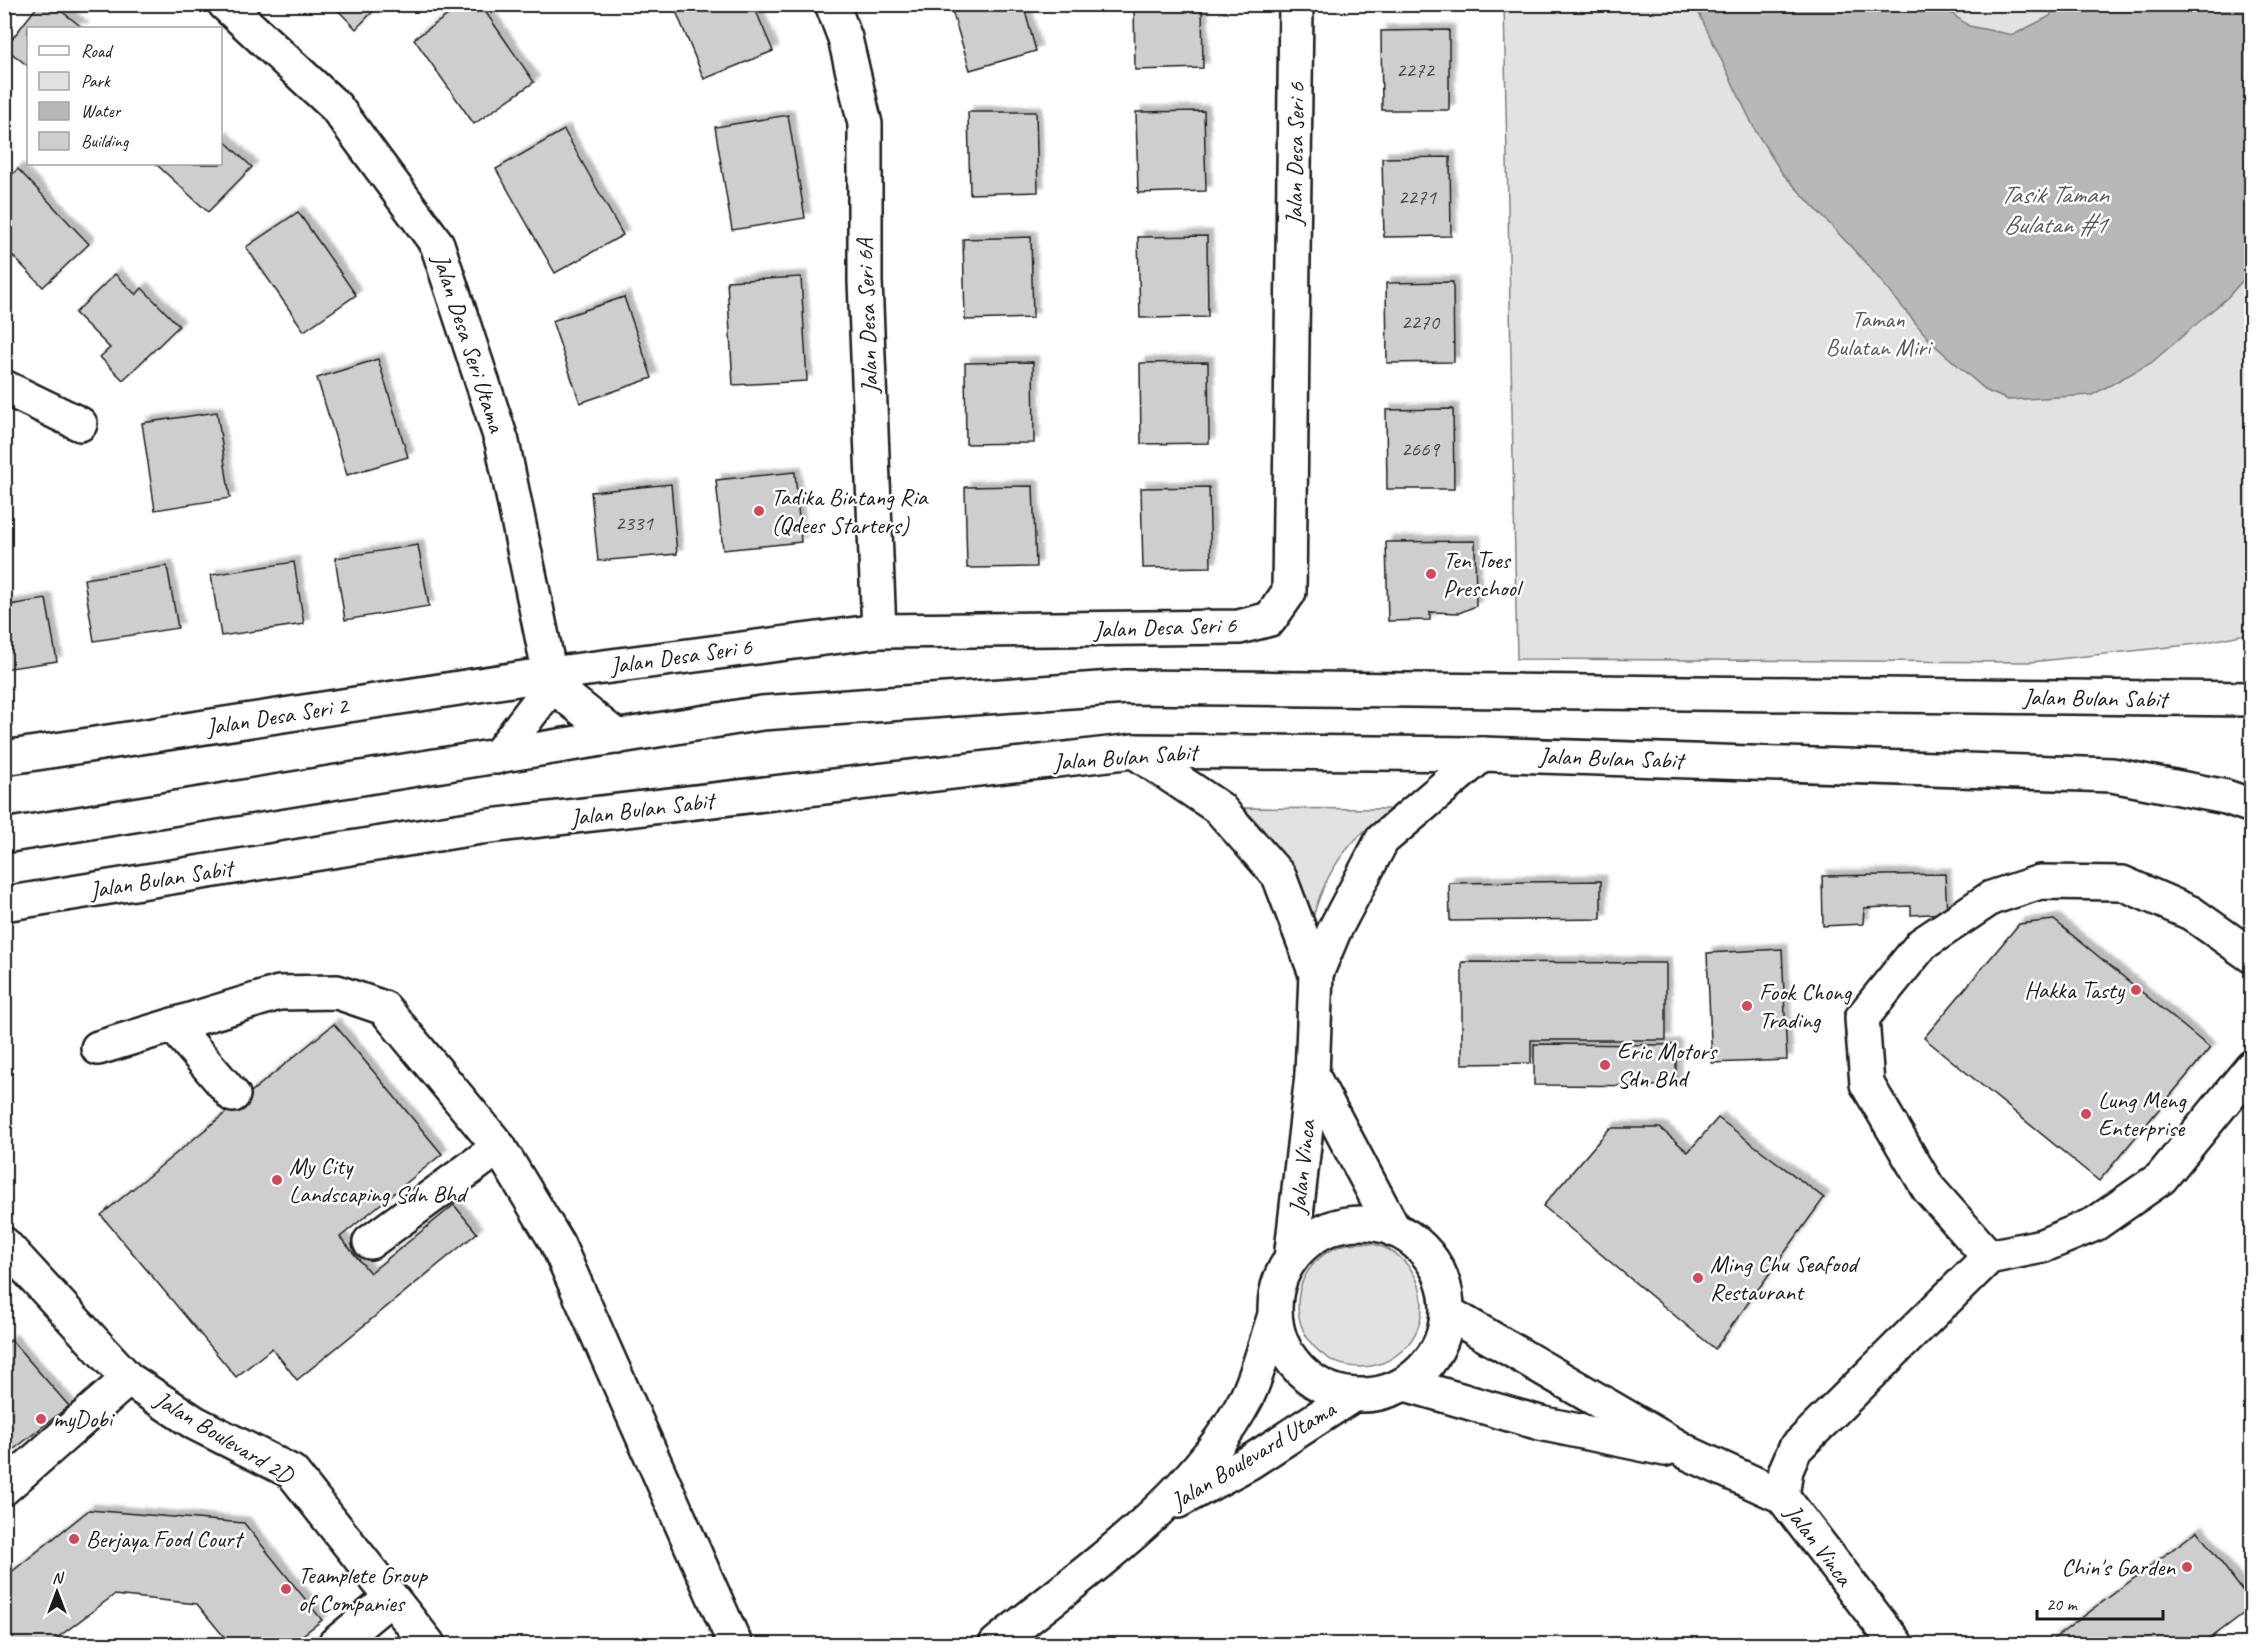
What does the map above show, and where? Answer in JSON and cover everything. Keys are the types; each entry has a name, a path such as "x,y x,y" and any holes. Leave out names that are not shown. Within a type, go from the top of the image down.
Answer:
{"street":[{"name":"Jalan Desa Seri Utama","path":"225,4 336,107 437,244 502,442 551,679"},
{"name":"Jalan Desa Seri 6A","path":"832,4 845,38 865,124 865,281 879,631"},
{"name":"Jalan Desa Seri 6","path":"551,679 879,631 1239,627 1270,619 1289,592 1296,4"},
{"path":"4,387 80,424"},
{"path":"497,757 551,679 617,737"},
{"name":"Jalan Desa Seri 2","path":"4,758 551,679"},
{"name":"Jalan Bulan Sabit","path":"4,836 762,713 1127,687 2252,699"},
{"path":"1134,751 1219,808 1279,876 1316,974"},
{"name":"Jalan Bulan Sabit","path":"4,904 482,827 1134,751 1483,754 2112,775 2226,797 2252,806"},
{"path":"1316,974 1334,931 1382,840 1483,754"},
{"path":"1989,1257 1928,1188 1867,1084 1862,1018 1922,944 1992,898 2040,882 2122,883 2191,912 2252,956"},
{"name":"Jalan Vinca","path":"1291,1259 1312,1075 1316,974"},
{"path":"98,1048 279,993 337,992 384,1008 499,1147 557,1243 735,1644"},
{"path":"174,1025 233,1095"},
{"path":"1782,1496 1786,1470 1796,1449 1989,1257 2042,1246 2095,1224 2161,1179 2252,1067"},
{"name":"Jalan Vinca","path":"1312,1075 1394,1230"},
{"path":"370,1242 499,1147"},
{"path":"1370,1224 1394,1230 1416,1243 1433,1262 1444,1284 1448,1313 1442,1341 1427,1365 1405,1383 1380,1393 1353,1395 1330,1389 1308,1377 1291,1360 1280,1338 1275,1315 1282,1276 1291,1259 1305,1244 1321,1233 1345,1225 1370,1224"},
{"name":"Jalan Boulevard 2D","path":"9,1258 128,1379 195,1423 292,1472 428,1644"},
{"path":"1448,1313 1690,1454"},
{"name":"Jalan Boulevard Utama","path":"996,1644 1153,1515 1220,1440 1248,1395 1275,1315"},
{"path":"4,1488 128,1379"},
{"path":"1405,1383 1540,1423 1690,1454"},
{"name":"Jalan Boulevard Utama","path":"1153,1515 1250,1462 1353,1395"},
{"name":"Jalan Vinca","path":"1690,1454 1782,1496 1896,1644"},
{"path":"335,1644 391,1598"}],"green space":[{"name":"Taman Bulatan Miri","path":"1504,5 2251,5 2251,633 2197,644 2031,662 1517,659"},
{"path":"1243,808 1394,809 1364,832 1340,858 1323,889 1311,926 1293,876 1278,848"},
{"path":"1360,1243 1384,1247 1404,1261 1418,1281 1422,1305 1418,1329 1404,1349 1384,1363 1360,1367 1336,1363 1316,1349 1302,1329 1298,1305 1302,1281 1316,1261 1336,1247"}],"water":[{"name":"Tasik Taman Bulatan #1","path":"1695,5 1940,5 1969,26 2013,35 2050,16 2056,5 2251,5 2251,271 2228,297 2151,363 2092,395 2008,400 1987,391 1932,343 1867,264 1782,173 1756,132"}],"building":[{"path":"39,4 52,4 82,27 27,27 27,65 5,48"},
{"path":"332,4 380,4 356,29"},
{"path":"464,4 480,4 534,82 474,124 414,39"},
{"path":"673,4 753,4 773,51 704,79"},
{"path":"950,4 1023,4 1036,51 970,70"},
{"path":"1134,4 1202,4 1203,68 1135,70"},
{"path":"1449,30 1449,110 1382,110 1381,31"},
{"path":"1204,111 1206,191 1138,193 1136,112"},
{"path":"968,112 1036,112 1038,192 970,194"},
{"path":"788,115 805,218 732,230 715,127"},
{"path":"564,130 623,235 555,273 496,169"},
{"path":"222,139 252,167 208,212 157,165 222,165"},
{"path":"1450,157 1451,236 1384,237 1382,158"},
{"path":"18,169 89,244 43,287 4,247 4,182"},
{"path":"298,212 356,295 304,331 246,247"},
{"path":"1207,236 1208,317 1140,318 1138,237"},
{"path":"1031,237 1033,318 965,320 963,239"},
{"path":"115,274 136,295 142,288 179,326 123,380 100,357 110,348 75,313"},
{"path":"801,277 807,381 733,385 727,281"},
{"path":"1453,282 1454,362 1387,363 1386,283"},
{"path":"624,297 652,378 580,403 552,321"},
{"path":"378,359 408,457 347,475 317,378"},
{"path":"1033,362 1034,443 966,444 965,363"},
{"path":"1208,362 1209,443 1141,444 1140,363"},
{"path":"1453,409 1454,489 1387,489 1386,410"},
{"path":"217,412 230,498 155,510 142,423"},
{"name":"Tadika Bintang Ria (Qdees Starters)","path":"795,472 801,542 723,550 716,480"},
{"path":"671,484 677,554 598,561 591,492"},
{"path":"1033,486 1036,567 967,568 965,487"},
{"path":"1209,487 1211,567 1143,568 1141,488"},
{"name":"Ten Toes Preschool","path":"1475,541 1476,606 1459,613 1430,612 1430,620 1388,621 1386,542"},
{"path":"418,545 429,606 345,620 335,558"},
{"path":"294,562 304,624 221,636 211,575"},
{"path":"167,566 178,628 94,641 84,579"},
{"path":"46,599 57,661 4,669 4,606"},
{"path":"1945,874 1947,913 1911,915 1911,906 1864,908 1863,924 1823,926 1822,876"},
{"path":"1601,881 1601,919 1450,921 1449,883"},
{"name":"Lung Meng Enterprise","path":"2054,920 2210,1048 2099,1181 1924,1038 2019,924"},
{"name":"Fook Chong Trading","path":"1782,949 1787,1060 1712,1063 1707,953"},
{"path":"1462,962 1666,963 1666,1040 1531,1040 1531,1063 1462,1064"},
{"name":"My City Landscaping Sdn Bhd","path":"334,1024 442,1154 340,1237 370,1273 454,1205 477,1233 297,1380 272,1348 236,1377 101,1215"},
{"name":"Eric Motors Sdn Bhd","path":"1534,1044 1676,1045 1676,1086 1534,1085"},
{"name":"Ming Chu Seafood Restaurant","path":"1718,1118 1824,1198 1715,1349 1543,1206 1610,1128 1660,1128 1688,1152"},
{"path":"11,1340 69,1406 4,1457 4,1346"},
{"path":"89,1510 244,1523 322,1620 291,1644 230,1644 197,1604 114,1595 49,1644 4,1644 4,1578"},
{"name":"Chin's Garden","path":"2197,1531 2252,1603 2252,1607 2203,1644 2047,1644"}],"place":[{"name":"Tadika Bintang Ria (Qdees Starters)","path":"759,511"},
{"name":"Ten Toes Preschool","path":"1431,574"},
{"name":"Hakka Tasty","path":"2136,990"},
{"name":"Fook Chong Trading","path":"1747,1006"},
{"name":"Eric Motors Sdn Bhd","path":"1605,1065"},
{"name":"Lung Meng Enterprise","path":"2086,1114"},
{"name":"My City Landscaping Sdn Bhd","path":"277,1180"},
{"name":"Ming Chu Seafood Restaurant","path":"1698,1278"},
{"name":"myDobi","path":"41,1419"},
{"name":"Berjaya Food Court","path":"74,1539"},
{"name":"Chin's Garden","path":"2187,1567"},
{"name":"Teamplete Group of Companies","path":"286,1589"}]}
